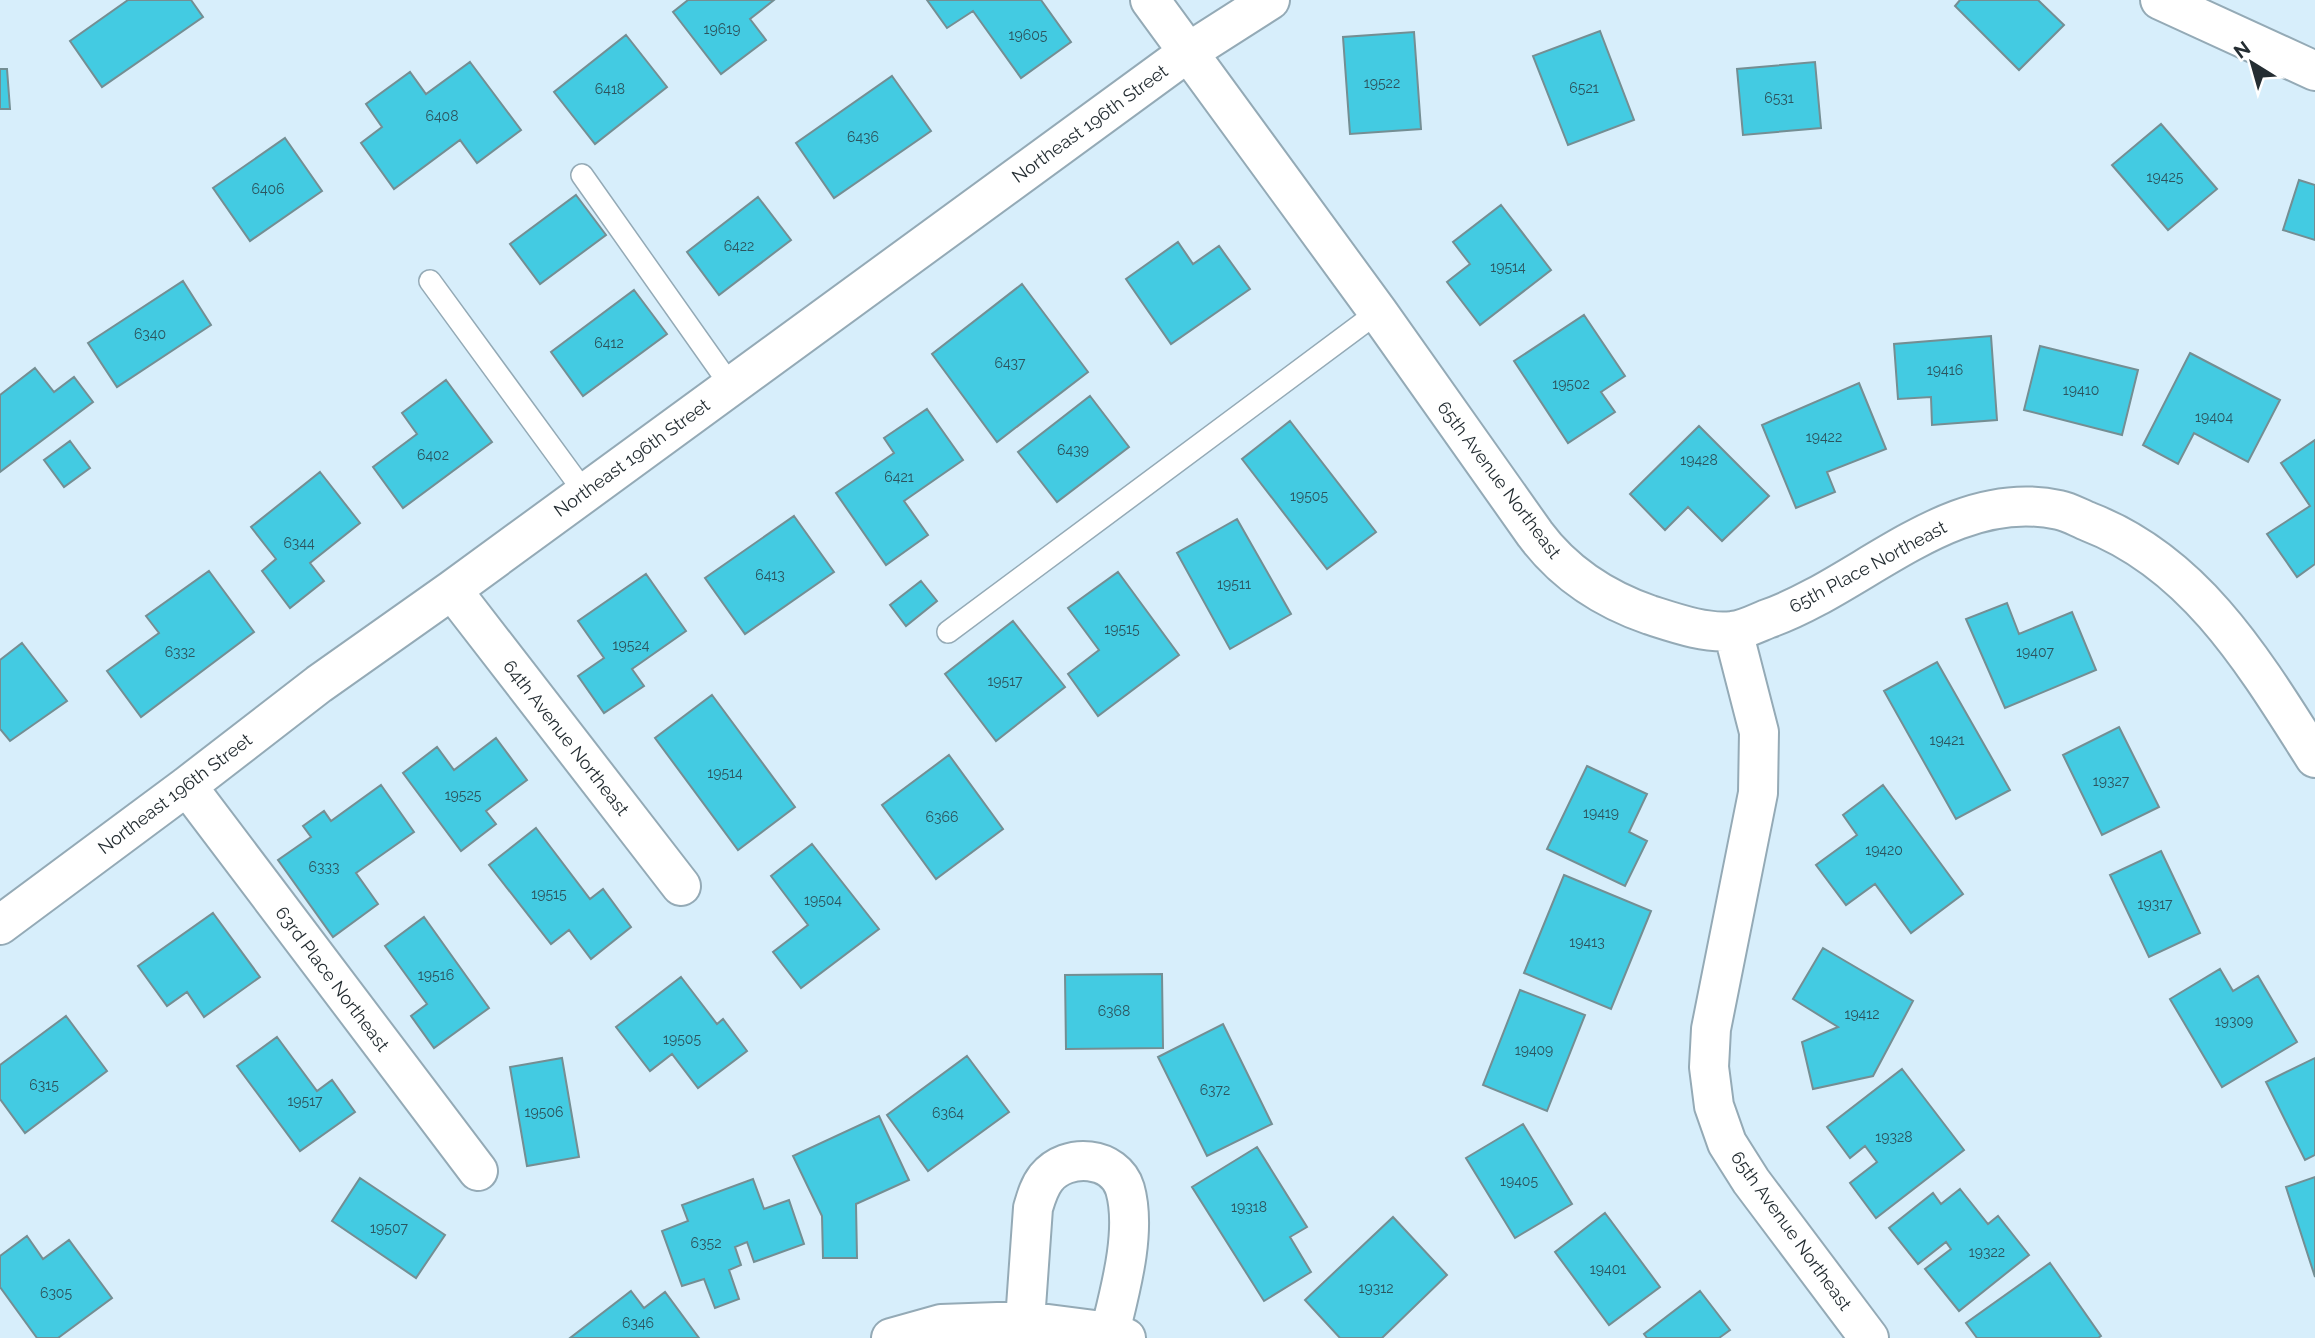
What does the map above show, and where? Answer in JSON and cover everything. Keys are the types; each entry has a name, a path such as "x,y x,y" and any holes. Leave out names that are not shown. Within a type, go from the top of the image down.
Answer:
{"street":[{"name":"65th Avenue Northeast","path":"1150,0 1552,556 1607,598 1640,612 1686,627 1733,631 1759,732 1758,793 1711,1029 1709,1067 1714,1106 1727,1143 1751,1181 1869,1338"},
{"name":"Northeast 196th Street","path":"0,925 319,684 452,590 1187,53 1270,0"},
{"path":"2160,0 2315,71"},
{"name":"65th Place Northeast","path":"1733,631 1788,612 1915,539 1955,521 1996,509 2027,507 2060,510 2112,531 2173,571 2229,630 2276,696 2315,758"},
{"name":"64th Avenue Northeast","path":"452,590 681,886"},
{"name":"63rd Place Northeast","path":"187,786 478,1171"},
{"path":"891,1338 941,1324 1025,1321 1118,1335 1129,1219 1120,1178 1112,1169 1099,1162 1072,1162 1059,1167 1046,1177 1038,1192 1033,1208 1025,1321"}],"lane":[{"path":"582,175 731,386"},
{"path":"430,281 585,493"},
{"path":"948,632 1378,312"}],"building":[{"path":"128,0 191,0 203,17 102,87 70,41"},
{"path":"688,0 774,0 750,19 766,40 721,74 673,12"},
{"path":"927,0 1041,0 1071,42 1021,78 973,11 947,28"},
{"path":"1960,0 2038,0 2064,25 2019,70 1955,6"},
{"path":"1600,31 1634,120 1568,145 1533,56"},
{"path":"1414,32 1421,129 1350,134 1343,37"},
{"path":"626,35 667,87 595,144 554,92"},
{"path":"470,62 521,130 477,163 460,140 394,189 361,143 382,127 366,104 410,72 426,94"},
{"path":"1815,62 1821,128 1743,135 1737,69"},
{"path":"0,69 7,69 10,109 0,109"},
{"path":"892,76 931,131 834,198 796,143"},
{"path":"2161,124 2217,189 2168,230 2112,165"},
{"path":"285,138 322,191 250,241 213,188"},
{"path":"2299,180 2315,185 2315,240 2283,230"},
{"path":"576,195 606,235 540,284 510,244"},
{"path":"758,197 791,240 719,295 687,252"},
{"path":"1501,205 1551,270 1480,325 1447,282 1470,264 1453,242"},
{"path":"1178,242 1193,264 1219,246 1250,289 1171,344 1126,279"},
{"path":"183,281 211,325 117,387 88,343"},
{"path":"1022,284 1088,372 997,442 932,354"},
{"path":"634,290 667,334 583,396 551,352"},
{"path":"1584,315 1625,376 1601,392 1615,412 1568,443 1514,361"},
{"path":"1991,336 1997,420 1932,425 1931,397 1898,399 1894,344"},
{"path":"2040,346 2138,370 2122,435 2024,410"},
{"path":"2190,353 2280,400 2248,462 2194,433 2178,464 2143,445"},
{"path":"35,368 54,392 74,377 93,402 0,472 0,395"},
{"path":"446,380 492,442 403,508 373,467 417,434 402,413"},
{"path":"1859,383 1886,449 1827,472 1835,492 1796,508 1762,425"},
{"path":"1090,396 1129,447 1057,502 1018,452"},
{"path":"927,409 963,460 904,501 928,535 886,565 836,493 894,453 884,438"},
{"path":"1290,421 1376,532 1327,569 1242,459"},
{"path":"1699,426 1769,496 1722,541 1688,507 1665,530 1630,494"},
{"path":"2315,440 2315,564 2297,577 2267,534 2310,506 2281,463"},
{"path":"70,441 90,468 64,487 44,460"},
{"path":"320,472 360,523 310,563 324,581 290,608 262,571 276,559 251,527"},
{"path":"794,516 834,572 745,634 705,578"},
{"path":"1237,519 1291,614 1230,649 1177,553"},
{"path":"209,571 254,632 141,717 107,671 159,633 146,616"},
{"path":"1118,572 1179,655 1098,716 1068,674 1099,650 1068,608"},
{"path":"646,574 686,631 632,669 644,686 604,713 578,676 604,658 578,621"},
{"path":"921,581 937,601 906,626 890,605"},
{"path":"2007,603 2019,634 2072,612 2096,670 2005,708 1966,619"},
{"path":"1013,621 1065,687 996,741 945,674"},
{"path":"22,643 67,701 10,741 0,729 0,660"},
{"path":"1937,662 2010,790 1956,819 1884,691"},
{"path":"712,695 795,807 738,850 655,738"},
{"path":"2119,727 2159,807 2102,835 2063,755"},
{"path":"496,738 527,780 486,811 496,824 461,851 403,773 437,747 454,770"},
{"path":"949,755 1003,829 936,879 882,805"},
{"path":"1587,766 1647,794 1629,832 1647,841 1625,886 1547,849"},
{"path":"381,785 414,832 356,873 378,904 333,937 278,860 311,837 303,826 324,811 331,821"},
{"path":"1883,785 1963,894 1911,933 1875,884 1846,905 1816,865 1857,835 1843,815"},
{"path":"536,828 590,899 603,889 631,927 591,959 569,930 551,944 489,865"},
{"path":"812,844 879,929 801,988 773,952 808,925 771,876"},
{"path":"2161,851 2200,933 2149,957 2110,875"},
{"path":"1564,875 1651,911 1611,1009 1524,973"},
{"path":"213,913 260,977 204,1017 187,992 167,1006 138,966"},
{"path":"424,917 489,1008 434,1048 411,1016 427,1004 385,946"},
{"path":"1823,948 1913,1001 1873,1076 1813,1089 1802,1042 1838,1027 1793,999"},
{"path":"2220,969 2233,991 2258,976 2297,1042 2222,1087 2170,999"},
{"path":"1162,974 1163,1048 1066,1049 1065,975"},
{"path":"681,977 717,1024 723,1019 747,1051 698,1088 672,1054 650,1071 616,1027"},
{"path":"1520,990 1585,1015 1547,1111 1483,1085"},
{"path":"66,1016 107,1071 25,1133 0,1099 0,1065"},
{"path":"1223,1024 1272,1124 1207,1156 1158,1057"},
{"path":"277,1037 317,1091 332,1080 355,1112 300,1151 237,1066"},
{"path":"967,1056 1009,1112 928,1171 887,1115"},
{"path":"562,1058 579,1157 527,1166 510,1067"},
{"path":"2315,1058 2315,1155 2305,1160 2266,1082"},
{"path":"1902,1069 1964,1150 1876,1218 1850,1183 1877,1162 1865,1146 1850,1158 1827,1127"},
{"path":"879,1116 909,1180 856,1204 857,1258 823,1258 822,1216 793,1156"},
{"path":"1523,1124 1572,1204 1515,1238 1466,1158"},
{"path":"1257,1147 1307,1227 1290,1237 1311,1272 1264,1301 1192,1187"},
{"path":"2315,1177 2315,1277 2286,1187"},
{"path":"360,1178 445,1235 416,1278 332,1221"},
{"path":"753,1179 764,1209 789,1200 804,1244 754,1262 747,1242 735,1247 741,1265 729,1270 739,1299 715,1308 704,1279 682,1286 662,1231 688,1221 682,1205"},
{"path":"1960,1189 1988,1224 1998,1216 2029,1255 1959,1311 1925,1269 1951,1249 1946,1242 1918,1264 1889,1228 1933,1193 1941,1204"},
{"path":"1605,1213 1660,1287 1609,1325 1555,1252"},
{"path":"1393,1217 1447,1275 1382,1338 1340,1338 1305,1300"},
{"path":"27,1236 43,1259 69,1240 112,1298 58,1338 37,1338 0,1287 0,1256"},
{"path":"2050,1263 2101,1336 1977,1338 1966,1323"},
{"path":"631,1291 644,1308 665,1292 699,1338 570,1338"},
{"path":"1700,1291 1730,1330 1719,1338 1647,1338 1644,1334"}]}
